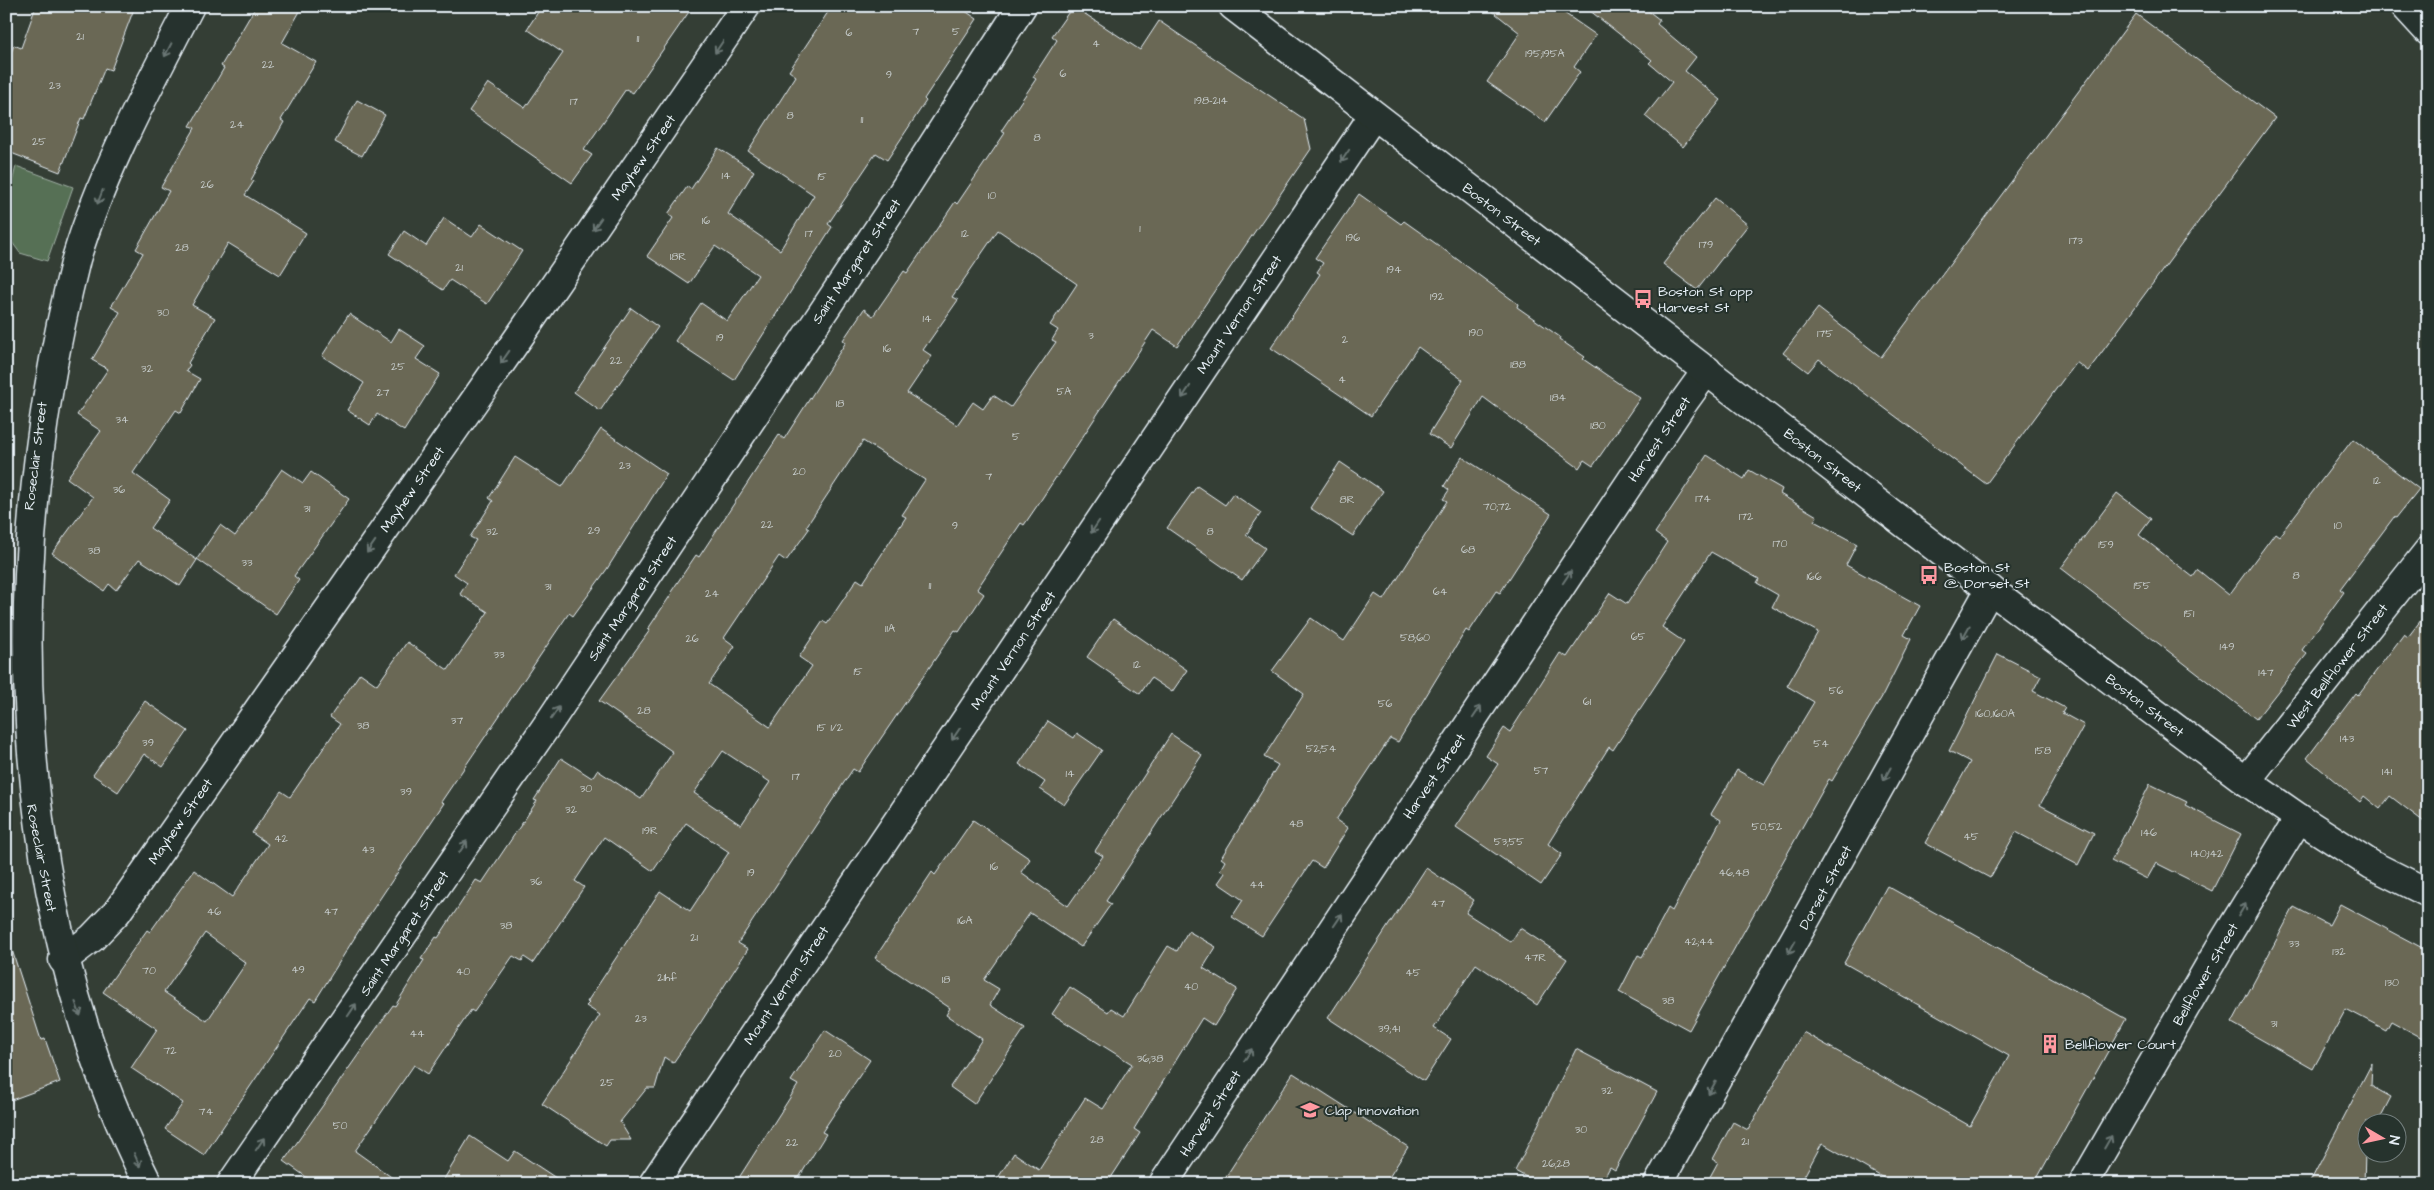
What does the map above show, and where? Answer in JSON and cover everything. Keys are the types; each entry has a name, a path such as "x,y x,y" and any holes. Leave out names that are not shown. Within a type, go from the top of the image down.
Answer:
{"street":[{"name":"Roseclair Street","path":"148,1184 114,1108 72,991 63,960 35,832 14,692 22,553 44,384 76,258 122,139 190,6"},
{"name":"Mayhew Street","path":"63,960 92,938 117,912 532,319 746,6"},
{"name":"Saint Margaret Street","path":"232,1184 552,718 889,213 1022,6"},
{"path":"2406,7 2428,31"},
{"name":"Boston Street","path":"1247,10 1373,116 1707,370 1990,590 2246,781 2299,818 2372,865 2428,893"},
{"name":"Mount Vernon Street","path":"653,1184 1373,116"},
{"name":"Harvest Street","path":"1163,1184 1681,406 1707,370"},
{"name":"West Bellflower Street","path":"2246,781 2428,551"},
{"name":"Dorset Street","path":"1658,1184 1990,590"},
{"name":"Bellflower Street","path":"2083,1184 2218,949 2299,818"}],"green space":[{"path":"16,166 73,187 47,261 20,253 6,234 6,208"}],"building":[{"path":"36,6 135,6 111,70 105,68 84,119 81,118 60,172 6,151 6,65 14,45 21,48"},
{"path":"256,6 303,6 282,43 316,62 281,120 284,122 251,180 254,181 245,195 306,233 280,275 228,243 192,305 215,318 188,363 190,365 186,371 200,379 181,413 176,410 133,473 170,500 150,528 197,560 180,586 139,559 116,590 109,584 104,591 52,553 93,497 67,478 101,431 77,415 108,369 92,360 120,312 111,307 143,253 136,249 169,191 161,187 195,128 190,126 224,68 221,66"},
{"path":"542,6 693,6 633,93 626,89 584,150 592,155 572,183 469,111 488,83 525,108 563,53 527,29"},
{"path":"832,6 958,6 977,19 924,99 926,101 887,160 876,153 828,224 832,227 734,380 675,341 701,303 727,321 758,275 715,246 689,284 647,256 673,218 668,214 687,187 691,189 718,148 754,171 728,214 780,250 814,195 748,151 796,76 789,71"},
{"path":"1073,6 1140,50 1159,21 1304,119 1311,149 1177,346 1153,330 1039,503 1024,525 1021,523 977,589 984,594 959,632 955,630 858,772 853,769 738,943 748,949 701,1022 673,1063 664,1057 655,1088 647,1088 620,1122 631,1140 610,1140 606,1146 542,1104 600,1015 586,1006 589,1003 587,1002 660,891 690,911 729,852 686,823 653,871 604,837 575,881 584,887 533,963 524,957 522,961 513,956 474,1012 471,1010 428,1074 414,1065 355,1151 401,1184 316,1184 284,1161 393,1005 395,1006 424,960 421,959 436,937 438,938 476,880 482,883 537,801 534,800 561,758 592,778 597,770 641,799 673,752 599,701 650,630 648,629 671,592 696,555 699,557 779,435 784,439 846,342 843,340 864,309 873,316 904,271 907,273 955,202 957,204 1005,133 1001,131 1036,79 1033,77 1057,40 1052,36","holes":["998,230 1077,284 1050,325 1058,330 1052,340 1056,342 1011,407 993,395 983,409 973,402 957,425 907,393 932,356 923,350 958,300 952,297","863,441 925,480 902,515 906,517 863,583 857,579 827,624 823,621 799,657 812,666 770,727 709,684 735,646 724,638 779,556 786,561 809,529 806,527","723,751 770,782 741,825 694,793"]},
{"path":"1486,6 1554,6 1596,35 1574,67 1580,72 1545,122 1487,82 1520,33"},
{"path":"1584,6 1642,6 1660,20 1657,24 1696,57 1685,71 1721,100 1683,147 1645,116 1672,82 1649,63 1652,60"},
{"path":"2136,14 2275,118 2088,371 2076,362 1986,484 1819,359 1808,372 1783,353 1818,308 1881,357"},
{"path":"357,100 385,115 362,156 335,142"},
{"path":"1359,194 1401,224 1404,221 1435,243 1518,304 1517,307 1560,337 1559,339 1585,357 1583,359 1640,398 1593,466 1584,460 1579,468 1483,397 1451,448 1429,434 1463,380 1418,347 1371,416 1271,348 1320,274 1317,272 1323,263 1315,258"},
{"path":"1715,198 1748,225 1697,290 1663,264"},
{"path":"444,218 472,237 481,224 522,251 487,304 450,280 443,290 389,254 404,231 426,246"},
{"path":"631,308 658,327 600,411 574,392"},
{"path":"349,314 391,342 399,329 425,346 416,359 440,374 404,431 377,414 370,425 347,410 364,383 322,356"},
{"path":"601,429 667,474 607,569 573,616 569,613 441,802 444,803 365,921 315,1001 310,998 204,1155 165,1129 183,1103 131,1068 157,1029 103,992 147,930 150,932 194,870 232,897 268,844 252,833 281,791 290,797 340,724 330,717 360,673 377,685 407,642 448,670 488,612 460,594 467,583 454,574 476,540 470,537 493,501 489,498 515,457 562,487","holes":["205,933 246,963 207,1021 164,992"]},
{"path":"2353,439 2419,489 2396,518 2394,517 2340,589 2344,592 2302,650 2307,654 2256,719 2061,568 2117,493 2151,519 2139,535 2193,577 2198,570 2229,595 2275,533 2279,536"},
{"path":"1707,455 1744,479 1749,470 1782,489 1780,494 1817,516 1814,521 1857,544 1846,565 1920,606 1904,635 1911,639 1883,695 1832,781 1829,779 1689,1030 1619,992 1638,955 1642,957 1668,908 1672,911 1721,820 1711,814 1737,770 1764,785 1814,702 1787,686 1818,632 1772,607 1778,595 1757,583 1759,579 1711,552 1662,627 1684,642 1613,750 1609,747 1548,844 1562,854 1541,885 1456,827 1498,764 1486,756 1504,728 1510,732 1560,653 1567,657 1610,593 1627,604 1667,542 1655,533"},
{"path":"1462,457 1551,514 1500,593 1496,591 1469,632 1466,630 1398,742 1390,738 1336,820 1348,828 1323,868 1312,861 1262,936 1232,917 1243,900 1218,883 1225,873 1220,870 1225,861 1221,858 1278,765 1264,757 1304,694 1272,671 1311,618 1344,641 1375,594 1384,600 1447,501 1443,499 1449,490 1444,486"},
{"path":"1340,462 1383,491 1353,536 1310,508"},
{"path":"282,469 303,483 311,472 349,499 294,576 299,580 276,614 197,559 220,525 235,536"},
{"path":"1197,486 1225,505 1233,494 1261,513 1246,535 1265,548 1242,580 1167,528"},
{"path":"2428,611 2428,825 2390,796 2380,809 2364,796 2360,802 2307,758 2404,634 2408,637"},
{"path":"1113,619 1187,670 1172,692 1151,678 1140,694 1087,657"},
{"path":"1998,654 2041,676 2033,691 2065,708 2062,713 2084,725 2040,805 2094,833 2078,865 2016,832 1990,878 1925,843 1970,762 1949,751"},
{"path":"145,701 188,731 163,767 144,754 118,792 93,775"},
{"path":"1048,721 1074,738 1077,733 1102,750 1064,805 1040,789 1045,782 1019,764"},
{"path":"1171,734 1202,755 1106,901 1111,904 1081,947 1030,913 984,980 999,989 990,1005 1025,1028 974,1104 950,1087 982,1039 946,1015 950,1008 875,958 932,872 935,875 973,820 1030,859 1021,872 1068,906 1103,856 1095,851"},
{"path":"2150,784 2187,802 2185,805 2241,834 2212,891 2156,863 2147,879 2111,861"},
{"path":"1426,868 1474,900 1466,913 1511,942 1520,928 1567,959 1537,1005 1476,964 1434,1028 1451,1039 1424,1081 1328,1018"},
{"name":"Bellflower Court","path":"1887,886 2126,1019 2034,1184 1894,1184 1822,1143 1800,1184 1706,1184 1718,1162 1713,1159 1733,1122 1748,1130 1803,1032 1970,1126 2009,1056 1844,963"},
{"path":"2340,904 2428,951 2428,1041 2391,1021 2386,1030 2346,1009 2313,1069 2232,1023 2294,907 2329,925"},
{"path":"1188,931 1216,947 1203,968 1237,989 1214,1026 1202,1018 1134,1129 1140,1133 1107,1184 994,1184 1014,1153 1039,1170 1085,1098 1103,1109 1132,1064 1052,1014 1070,987 1108,1012 1111,1008 1124,1016 1168,946 1177,951"},
{"path":"12,950 41,1040 45,1039 60,1082 6,1102 6,951"},
{"path":"825,1030 870,1060 822,1132 826,1134 795,1184 735,1184 798,1085 791,1081"},
{"path":"1576,1049 1657,1092 1615,1170 1610,1167 1601,1184 1539,1184 1515,1171"},
{"path":"2372,1063 2371,1086 2391,1097 2383,1112 2356,1112 2356,1162 2365,1162 2364,1184 2309,1184"},
{"name":"Clap Innovation","path":"1293,1073 1408,1147 1385,1184 1221,1184"},
{"path":"470,1136 508,1161 515,1151 565,1184 441,1184"}],"place":[{"name":"Boston St opp Harvest St","path":"1643,299"},
{"name":"Boston St @ Dorset St","path":"1929,575"},
{"name":"Bellflower Court","path":"2050,1044"},
{"name":"Clap Innovation","path":"1310,1110"}]}
